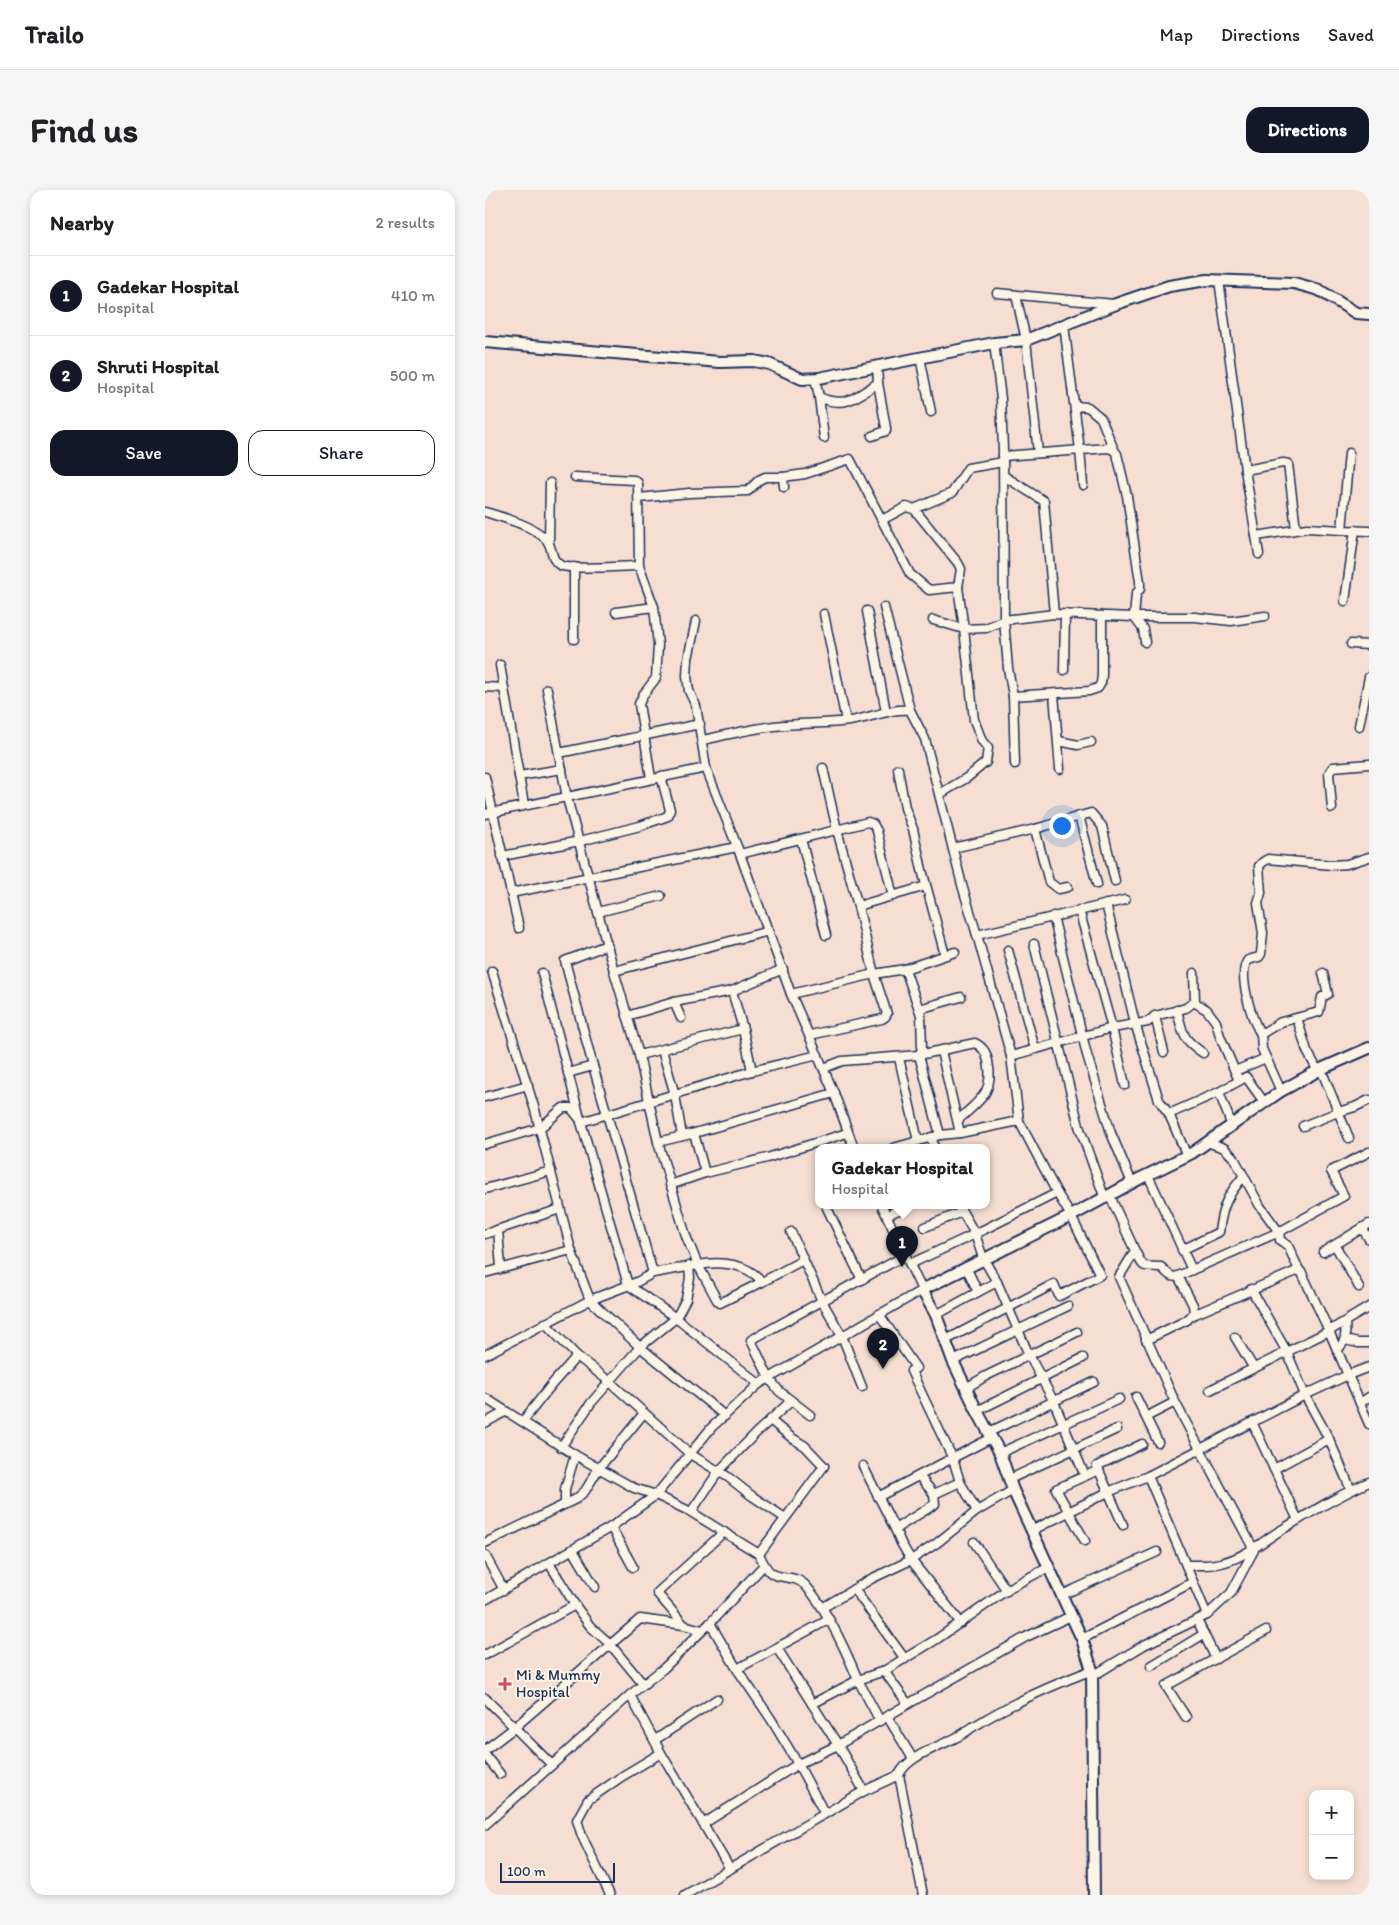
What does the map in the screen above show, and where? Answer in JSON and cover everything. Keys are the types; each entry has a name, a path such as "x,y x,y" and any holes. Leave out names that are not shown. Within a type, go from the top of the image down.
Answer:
{"street":[{"path":"485,342 720,362 754,361 769,364 802,379 994,342 1026,340 1116,304 1169,286 1207,280 1294,283 1319,290 1356,313 1369,314"},
{"path":"1219,280 1245,470 1259,554"},
{"path":"997,293 1116,304"},
{"path":"1016,295 1026,340 1038,453"},
{"path":"1064,325 1083,485"},
{"path":"994,342 1001,399 1004,476 1002,551 1004,620 1008,668 1013,696 1015,764"},
{"path":"920,357 931,412"},
{"path":"872,436 886,431 877,366"},
{"path":"815,378 824,438"},
{"path":"819,397 831,402 843,403 878,383"},
{"path":"1075,406 1088,407 1101,418 1117,454 1127,496 1140,582 1134,617 1143,629 1145,642"},
{"path":"914,509 952,493 968,468 1038,453 1107,448 1114,450"},
{"path":"1342,530 1349,453"},
{"path":"639,498 689,493 748,491 765,477 805,474 850,460 910,574 929,590 958,587"},
{"path":"1245,470 1283,463 1288,464 1295,529"},
{"path":"1004,476 1044,501 1054,614"},
{"path":"575,477 634,480 638,483 639,566 655,607 658,645 656,678 643,695 639,704 651,778"},
{"path":"783,477 784,487"},
{"path":"550,483 549,542 557,563 561,566 574,567 639,566"},
{"path":"882,520 906,507 914,509 958,563 961,570 958,587 974,720 982,741 988,748 986,762 981,767 940,794"},
{"path":"485,512 520,524 539,534 549,542"},
{"path":"1257,536 1295,529 1315,528 1369,531"},
{"path":"1345,601 1355,530"},
{"path":"574,567 574,639"},
{"path":"616,612 655,607"},
{"path":"884,607 910,710 925,739 961,885 1011,1056 1019,1121 1071,1216 1100,1275 1059,1296 1054,1284 1008,1306 946,1340"},
{"path":"867,611 886,712"},
{"path":"824,614 846,722"},
{"path":"933,620 964,629 986,628 1004,620 1054,614 1195,617 1231,621 1265,616"},
{"path":"1064,670 1065,614"},
{"path":"1013,696 1054,694 1097,688 1101,683 1102,616"},
{"path":"696,621 688,659 687,676 689,690 696,706 700,724 706,768 739,850 791,994 824,1068 852,1144"},
{"path":"1351,644 1369,645"},
{"path":"499,665 525,804"},
{"path":"1359,726 1369,677"},
{"path":"485,686 503,688"},
{"path":"547,689 567,798 639,1055 658,1142 670,1185 698,1264 717,1300 720,1302 803,1260"},
{"path":"1054,694 1060,769"},
{"path":"703,740 775,726 846,722 886,712 903,709 910,710"},
{"path":"559,753 700,724"},
{"path":"1059,741 1078,745 1091,742"},
{"path":"1332,808 1329,773 1331,769 1333,767 1369,764"},
{"path":"519,776 562,768"},
{"path":"489,813 525,804 567,798 651,778 706,768"},
{"path":"810,1035 885,1017 887,1014 874,974 823,768"},
{"path":"898,768 905,808 913,829 945,955"},
{"path":"485,776 489,813 502,856 519,928"},
{"path":"502,856 580,841 640,826 668,816 669,810 661,776"},
{"path":"953,848 1035,829 1091,813 1102,826 1115,881"},
{"path":"1079,816 1097,884"},
{"path":"511,893 801,839 868,822 873,824 877,831 893,896"},
{"path":"1035,829 1049,882 1058,889 1067,887"},
{"path":"801,839 827,935"},
{"path":"1281,1091 1262,1049 1261,1034 1253,1022 1243,969 1248,960 1259,957 1261,954 1263,933 1258,903 1261,893 1259,866 1268,859 1332,865 1347,864 1369,857"},
{"path":"858,906 927,886"},
{"path":"598,912 661,896"},
{"path":"977,935 1125,900"},
{"path":"1105,904 1135,1023 1159,1100 1169,1114 1187,1156"},
{"path":"1079,910 1112,1028 1125,1085"},
{"path":"1053,916 1087,1055 1111,1133 1132,1183"},
{"path":"614,971 769,931"},
{"path":"1034,944 1079,1126 1108,1197 1142,1264 1148,1268 1161,1266 1170,1276 1175,1277 1279,1232 1344,1196 1331,1171 1369,1152"},
{"path":"607,945 565,961 593,1066 653,1273"},
{"path":"1008,950 1035,1048"},
{"path":"791,994 874,974 905,969 955,952"},
{"path":"627,1016 674,1002 732,991 783,969"},
{"path":"905,969 919,1009 922,1050 919,1055 936,1136 935,1144"},
{"path":"492,971 528,1085 571,1250 590,1300 640,1347 725,1416"},
{"path":"542,973 581,1122 628,1285 676,1318 759,1384"},
{"path":"1011,1056 1112,1028 1148,1022 1155,1016 1186,1008 1195,1000 1194,973"},
{"path":"1261,1034 1281,1022 1319,1012 1322,997 1328,994 1323,973"},
{"path":"732,991 752,1071"},
{"path":"919,1009 961,997"},
{"path":"674,1002 681,1018"},
{"path":"1194,1002 1207,1010 1216,1022 1222,1043 1239,1081"},
{"path":"1177,1010 1184,1037 1188,1043 1203,1053"},
{"path":"1155,1016 1164,1052"},
{"path":"1297,1018 1307,1051 1320,1070 1349,1138"},
{"path":"639,1055 743,1029"},
{"path":"824,1068 842,1061 866,1058 899,1058 975,1043 983,1047 991,1076 984,1098 958,1120"},
{"path":"485,1600 611,1527 657,1494 712,1427 759,1384 922,1290 1187,1156 1281,1091 1320,1070 1369,1048"},
{"path":"662,1050 675,1095 682,1136"},
{"path":"941,1051 960,1133"},
{"path":"581,1122 752,1071 818,1055"},
{"path":"899,1058 918,1141"},
{"path":"1235,1071 1266,1058"},
{"path":"568,1073 593,1066"},
{"path":"1169,1114 1219,1092 1246,1077 1264,1102"},
{"path":"485,1097 528,1085"},
{"path":"1219,1092 1232,1126"},
{"path":"658,1142 834,1093"},
{"path":"1303,1126 1338,1112 1355,1108 1369,1100"},
{"path":"485,1144 540,1128 563,1108 571,1108 581,1122"},
{"path":"907,1144 936,1136 1019,1121"},
{"path":"670,1185 705,1173 767,1158 847,1133"},
{"path":"691,1134 695,1137 705,1173"},
{"path":"1207,1142 1224,1148 1234,1158 1260,1206 1279,1232 1280,1240 1288,1246 1329,1331 1369,1424"},
{"path":"485,1188 551,1171"},
{"path":"1148,1175 1192,1270"},
{"path":"1182,1250 1219,1232 1224,1204 1232,1190 1244,1176"},
{"path":"910,1264 1057,1193"},
{"path":"485,1234 561,1209"},
{"path":"827,1209 862,1280"},
{"path":"884,1209 935,1315 953,1361 1000,1454 1013,1490 1082,1639 1091,1673 1094,1895"},
{"path":"887,1215 901,1209"},
{"path":"925,1227 961,1209 975,1234 983,1258 997,1282 1029,1355 1054,1402 1085,1476"},
{"path":"1323,1252 1366,1226 1369,1240"},
{"path":"498,1230 501,1268"},
{"path":"791,1232 822,1301 842,1336 862,1387"},
{"path":"1335,1245 1359,1287"},
{"path":"485,1273 571,1250"},
{"path":"1135,1251 1119,1276 1175,1402 1254,1550"},
{"path":"810,1415 779,1391 769,1378 751,1340 906,1255"},
{"path":"486,1352 590,1300 653,1273 698,1264 719,1263 750,1269 762,1282"},
{"path":"561,1447 591,1403 640,1347 676,1318 686,1299 690,1278 689,1266"},
{"path":"966,1268 978,1292"},
{"path":"1146,1340 1187,1320 1193,1315 1299,1270"},
{"path":"1178,1276 1193,1305 1193,1315"},
{"path":"935,1315 997,1282"},
{"path":"1251,1289 1287,1352 1305,1395 1329,1439 1351,1490"},
{"path":"953,1361 1068,1306"},
{"path":"1210,1390 1253,1367 1329,1331 1369,1307"},
{"path":"879,1314 916,1368 911,1371 953,1459 960,1482 977,1511"},
{"path":"1337,1350 1344,1344 1345,1322"},
{"path":"545,1323 577,1356 611,1382 690,1454 719,1471 785,1518"},
{"path":"966,1388 1077,1332"},
{"path":"1235,1337 1253,1367"},
{"path":"1345,1340 1358,1343 1369,1342"},
{"path":"523,1421 577,1356"},
{"path":"977,1411 1083,1358"},
{"path":"1033,1530 1107,1492 1148,1476 1305,1395 1369,1367"},
{"path":"878,1497 953,1459 990,1435 1094,1382"},
{"path":"1136,1397 1158,1442"},
{"path":"1360,1403 1369,1397"},
{"path":"485,1398 575,1455 634,1488 657,1494 724,1532 759,1554 764,1565 772,1574 796,1578 800,1581 822,1608 858,1680 883,1719 913,1759"},
{"path":"1000,1454 1119,1399"},
{"path":"691,1512 719,1471 791,1400"},
{"path":"1146,1416 1175,1402"},
{"path":"485,1423 505,1412"},
{"path":"485,1542 576,1499 585,1491 599,1468 644,1412"},
{"path":"759,1554 824,1466 805,1446 770,1420"},
{"path":"1252,1422 1298,1520"},
{"path":"1010,1479 1117,1429"},
{"path":"1274,1469 1329,1439"},
{"path":"1123,1525 1097,1466 1142,1444"},
{"path":"565,1504 565,1489 575,1455"},
{"path":"863,1466 911,1560 961,1623"},
{"path":"1085,1541 1056,1489 1099,1470"},
{"path":"895,1529 935,1504 934,1494 919,1476"},
{"path":"1148,1476 1207,1616"},
{"path":"934,1494 960,1482"},
{"path":"1186,1565 1222,1563 1254,1550 1298,1520 1369,1482"},
{"path":"822,1608 871,1579 911,1560 937,1543 977,1511 1013,1490"},
{"path":"611,1527 633,1567"},
{"path":"684,1625 657,1593 724,1532"},
{"path":"974,1542 1007,1591"},
{"path":"573,1550 595,1587"},
{"path":"923,1895 899,1775 903,1767 913,1759 961,1735 978,1723 1051,1686 1091,1673 1143,1645 1207,1616 1231,1593 1254,1550"},
{"path":"1062,1595 1157,1552"},
{"path":"485,1555 504,1590"},
{"path":"549,1563 590,1626 610,1644 643,1684"},
{"path":"485,1825 630,1695 664,1668 710,1623 764,1565"},
{"path":"812,1704 858,1680 885,1671 961,1623 1007,1591 1049,1567"},
{"path":"1082,1639 1193,1582"},
{"path":"855,1589 905,1659"},
{"path":"485,1655 575,1605"},
{"path":"703,1824 798,1764 838,1745 1026,1637 1071,1616"},
{"path":"485,1750 514,1728 639,1619 684,1625 702,1630"},
{"path":"737,1669 828,1620"},
{"path":"1197,1620 1216,1659"},
{"path":"710,1623 737,1669 771,1719 825,1814"},
{"path":"1186,1717 1166,1686 1265,1632"},
{"path":"1151,1666 1204,1634"},
{"path":"777,1648 838,1745 864,1791"},
{"path":"885,1671 908,1704"},
{"path":"630,1695 661,1753 730,1869"},
{"path":"485,1698 552,1766"},
{"path":"655,1740 717,1699"},
{"path":"610,1895 582,1836 577,1820 588,1800 661,1753"},
{"path":"485,1755 500,1774"},
{"path":"685,1895 864,1791 899,1775"}],"place":[{"name":"Gadekar Hospital","path":"902,1267"},
{"name":"Shruti Hospital","path":"883,1369"},
{"name":"Mi & Mummy Hospital","path":"505,1684"}]}
